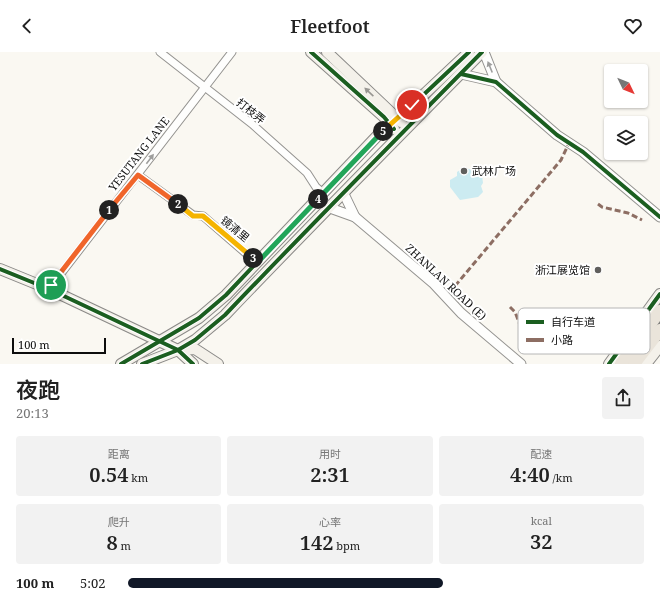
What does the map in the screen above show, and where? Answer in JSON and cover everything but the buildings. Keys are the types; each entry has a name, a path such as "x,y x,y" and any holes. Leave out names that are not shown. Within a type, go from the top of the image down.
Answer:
{"main road":[{"path":"327,52 403,131"},
{"path":"121,364 199,318 226,295 379,134 394,122 469,52"},
{"path":"142,364 178,350 195,340 225,315 293,243 344,194 403,131 483,52"},
{"path":"310,54 380,120 394,122"},
{"path":"0,269 48,289 158,342 178,350 193,364"},
{"path":"650,308 660,294"},
{"path":"650,324 660,311"},
{"path":"650,343 660,330"},
{"path":"646,364 660,346"},
{"path":"178,350 194,349 218,364"},
{"path":"609,364 616,354"},
{"path":"620,364 628,354"},
{"path":"634,364 642,354"}],"street":[{"name":"打枝弄","path":"160,52 252,124 307,173 316,187 323,193"},
{"name":"YESUTANG LANE","path":"48,289 138,175 203,87 232,52"},
{"path":"483,52 496,82 557,135 583,152 660,217"},
{"path":"461,74 496,82"},
{"name":"镜清里","path":"138,175 193,216 203,216 257,263"},
{"name":"ZHANLAN ROAD (E)","path":"344,194 355,217"},
{"name":"ZHANLAN ROAD (E)","path":"330,208 355,217 433,283 461,313 521,364"}],"water":[{"path":"463,168 479,172 482,175 483,183 481,186 483,192 478,197 460,200 450,187 450,180 457,176 457,172"}],"marked path":[{"path":"455,286 561,160 569,143"},
{"path":"598,204 602,207 628,213 642,220"},
{"path":"510,307 515,312 518,320"}],"cycle path":[{"path":"311,52 384,117 394,129"},
{"path":"121,364 199,318 226,295 379,134 403,114 469,52"},
{"path":"142,364 178,350 195,340 225,315 482,52"},
{"path":"461,74 496,82 557,135 583,152 660,217"},
{"path":"0,269 49,289 178,350 193,364"},
{"path":"650,308 660,294"},
{"path":"609,364 616,354"}],"place":[{"name":"武林广场","path":"464,171"},
{"name":"浙江展览馆","path":"598,270"}],"route":[{"path":"51,285 138,175 193,216 203,216 257,263 379,134 412,105"}]}
